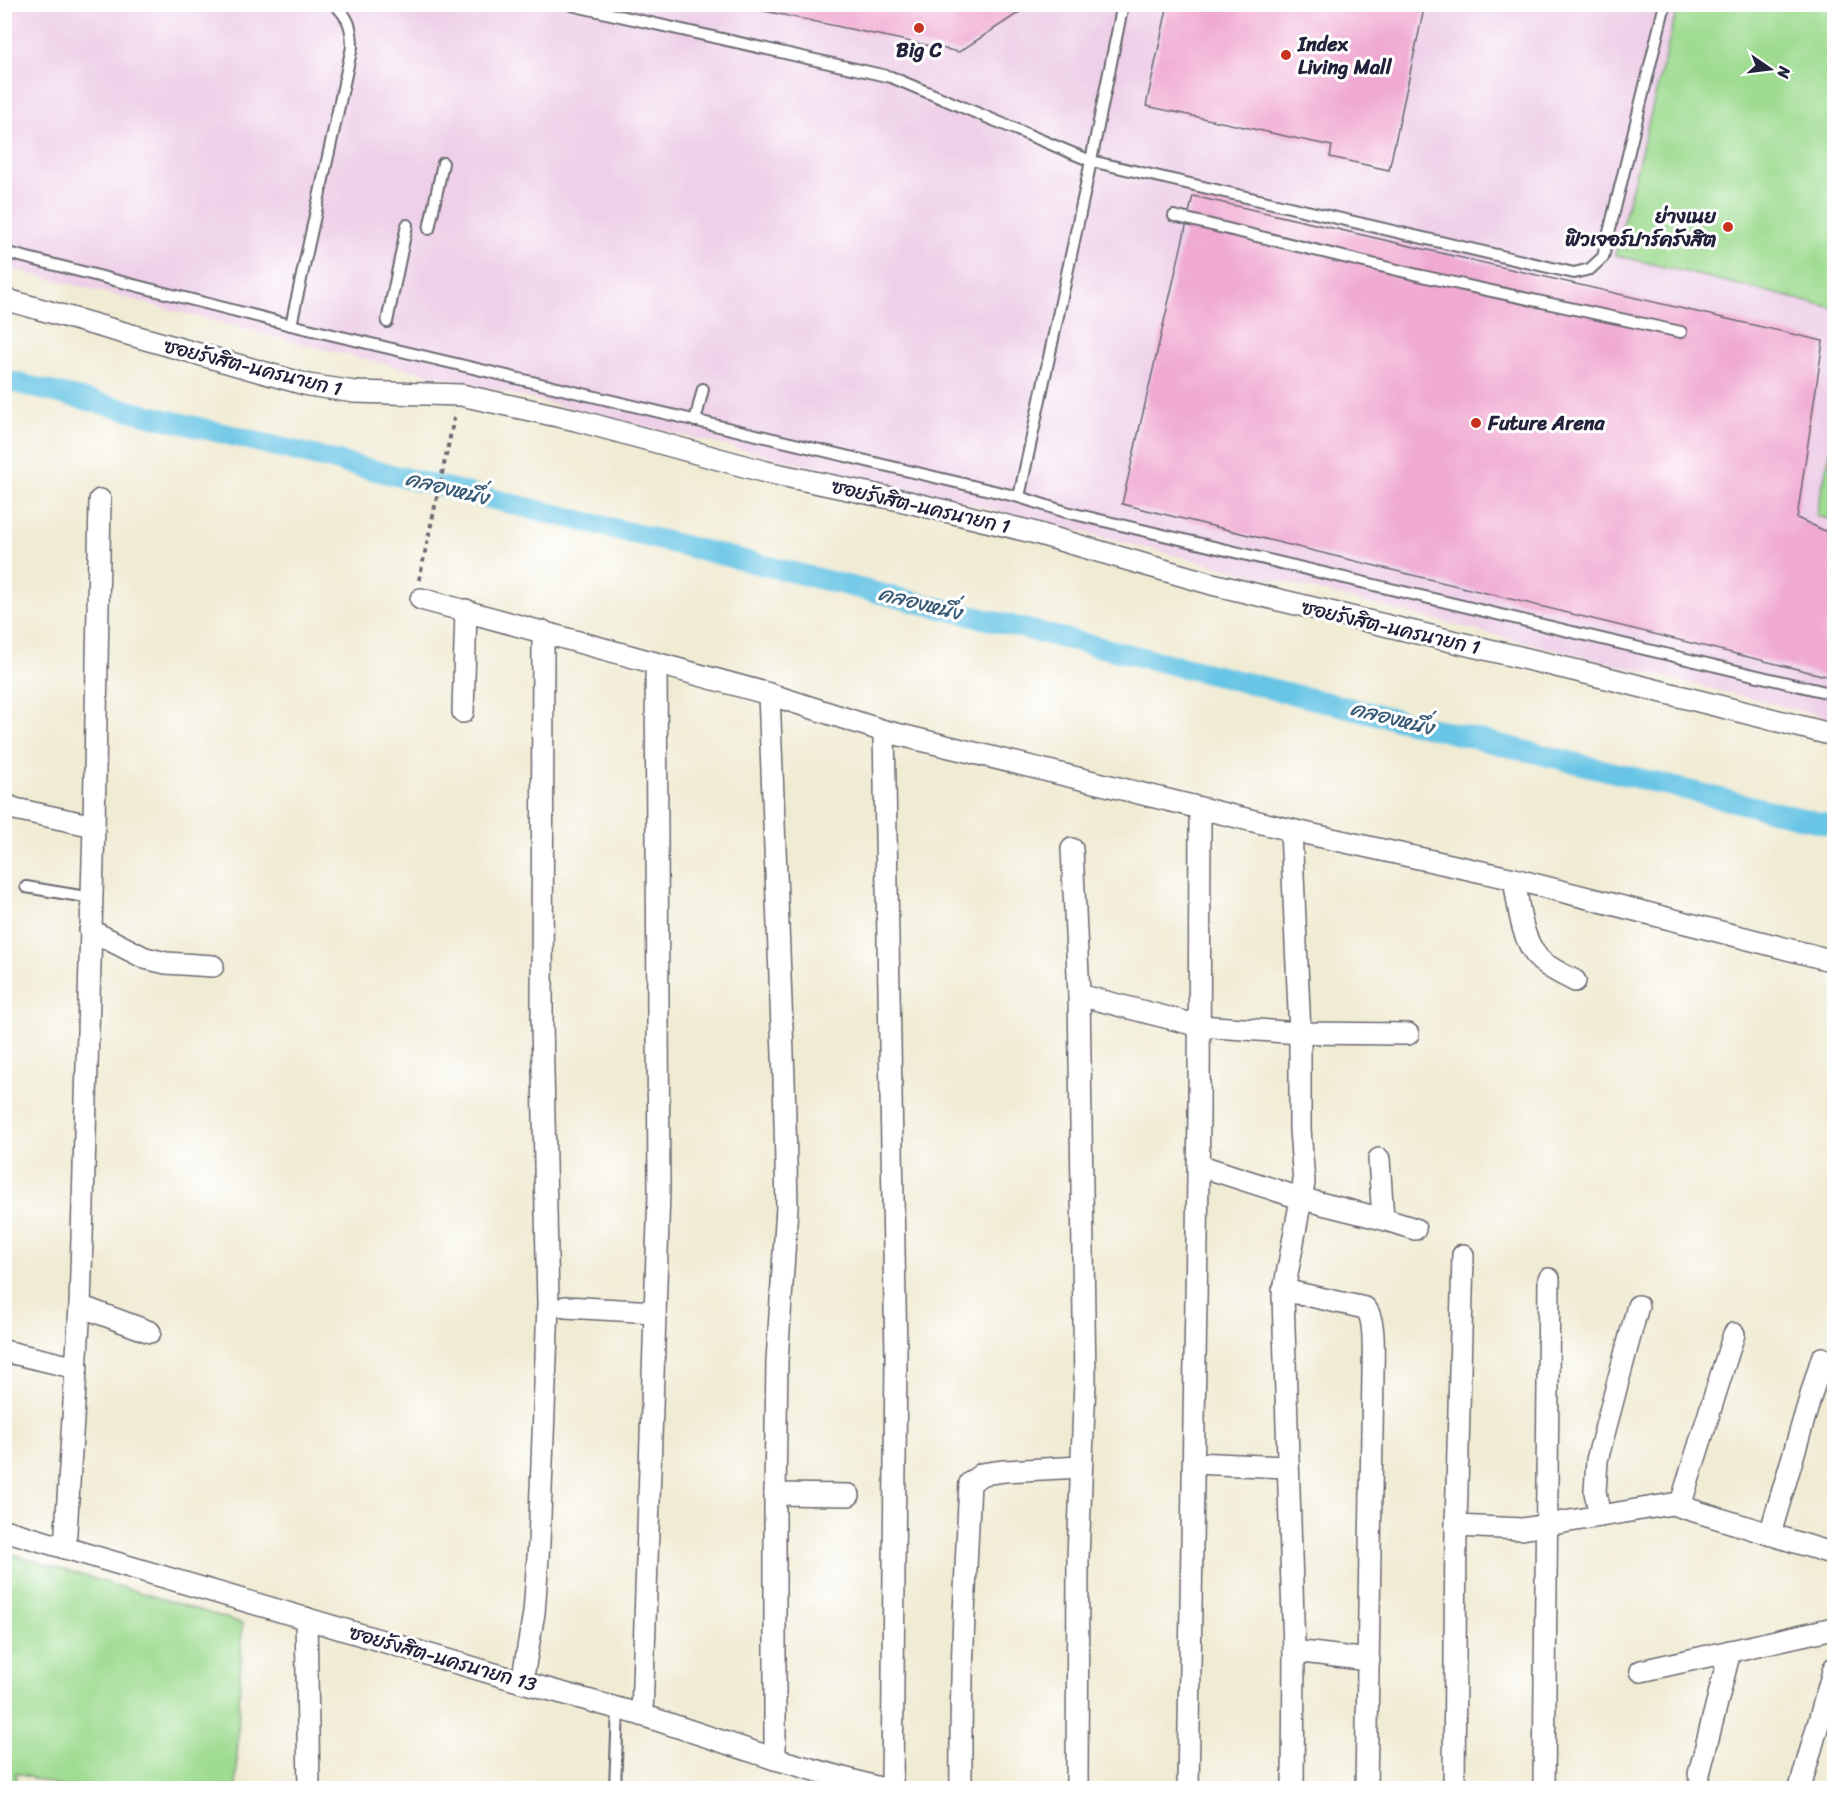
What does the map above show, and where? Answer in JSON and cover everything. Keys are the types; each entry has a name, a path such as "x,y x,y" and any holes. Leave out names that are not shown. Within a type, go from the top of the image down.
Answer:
{"street":[{"name":"ซอยรังสิต-นครนายก 1","path":"4,299 308,385 355,392 461,395 576,420 766,472 900,500 1032,532 1212,584 1607,678 1834,735"},
{"path":"65,1548 80,1306 94,826 100,500"},
{"path":"421,599 769,694 884,731 1291,830 1514,879 1834,961"},
{"path":"463,712 466,610"},
{"path":"522,1682 534,1613 539,1544 548,1304 542,1023 543,631"},
{"path":"642,1715 659,1191 656,664"},
{"path":"769,694 787,1207 777,1361 775,1759"},
{"path":"884,731 896,1354 892,1788"},
{"path":"4,804 15,809 94,826"},
{"path":"1188,1788 1200,1026 1200,808"},
{"path":"1291,830 1300,1032 1300,1129 1304,1183 1303,1199 1283,1290 1294,1651 1293,1788"},
{"path":"1072,849 1079,995 1085,1382 1078,1558 1077,1788"},
{"path":"1514,879 1523,929 1529,943 1540,960 1575,981"},
{"path":"90,930 145,958 166,963 213,966"},
{"path":"1079,995 1200,1026 1300,1032 1408,1034"},
{"path":"1379,1159 1383,1219"},
{"path":"1198,1165 1303,1199 1415,1229"},
{"path":"1454,1788 1456,1526 1463,1255"},
{"path":"1544,1788 1549,1279"},
{"path":"1283,1290 1365,1308 1370,1312 1373,1373 1366,1788"},
{"path":"80,1306 150,1332"},
{"path":"1600,1516 1595,1492 1597,1460 1638,1306"},
{"path":"565,1307 655,1312"},
{"path":"1680,1506 1734,1334"},
{"path":"4,1351 77,1368"},
{"path":"1770,1534 1822,1358"},
{"path":"1194,1463 1287,1467"},
{"path":"961,1788 963,1613 970,1483 982,1474 1081,1467"},
{"path":"775,1494 849,1495"},
{"path":"1456,1526 1522,1528 1546,1526 1662,1505 1680,1506 1834,1554"},
{"name":"ซอยรังสิต-นครนายก 13","path":"4,1530 642,1715 775,1759 880,1788"},
{"path":"306,1618 309,1788"},
{"path":"1641,1671 1834,1628"},
{"path":"1294,1651 1369,1660"},
{"path":"1699,1774 1730,1651"},
{"path":"1800,1788 1834,1668"}],"lane":[{"path":"291,325 352,47 352,35 346,14 334,4"},
{"path":"1019,497 1123,4"},
{"path":"571,5 891,77 1091,162 1574,273 1590,269 1603,257 1665,4"},
{"path":"429,229 443,164"},
{"path":"1174,216 1422,276 1681,332"},
{"path":"387,322 407,225"},
{"path":"4,252 291,325 1019,497 1066,512 1834,694"},
{"path":"695,421 704,389"},
{"path":"26,887 92,898"},
{"path":"615,1788 618,1708"}],"path":[{"path":"419,575 454,415"}],"shaded area":[{"path":"4,5 1834,5 1834,719 1001,512 290,341 5,267"}],"green space":[{"path":"1678,5 1834,5 1834,308 1615,255"},
{"path":"1834,434 1834,520 1816,516"},
{"path":"5,1552 242,1623 236,1788 65,1788 16,1773 15,1788 5,1788"}],"building":[{"name":"Big C","path":"731,4 1032,4 959,52"},
{"name":"Index Living Mall","path":"1168,4 1425,4 1389,170 1330,157 1332,146 1146,106"},
{"name":"Future Arena","path":"1193,196 1823,341 1797,518 1834,535 1834,678 1122,504"}],"waterway":[{"name":"คลองหนึ่ง","path":"4,380 1834,826"}],"place":[{"name":"Big C","path":"919,28"},
{"name":"Index Living Mall","path":"1286,55"},
{"name":"ย่างเนย ฟิวเจอร์ปาร์ครังสิต","path":"1728,227"},
{"name":"Future Arena","path":"1476,423"}]}
